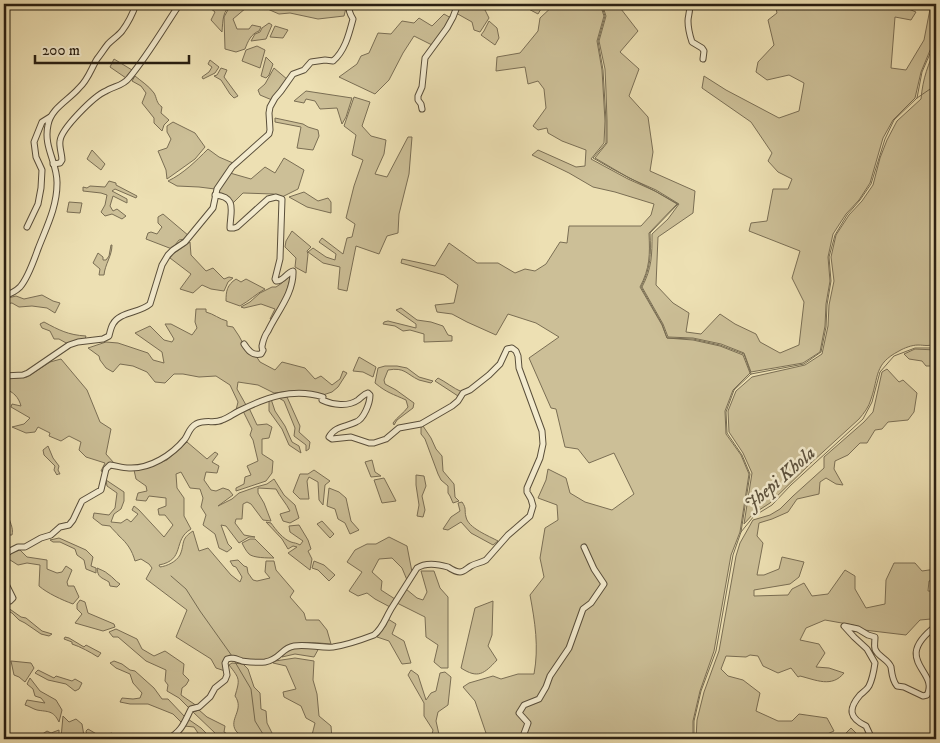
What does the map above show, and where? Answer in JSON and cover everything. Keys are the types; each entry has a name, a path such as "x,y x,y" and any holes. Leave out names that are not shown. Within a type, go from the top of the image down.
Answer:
{"street":[{"path":"4,296 22,286 32,266 52,213 58,184 46,136 50,117 53,112 80,88 89,76 96,61 123,30 136,4"},
{"path":"4,376 28,373 69,345 103,339 109,336 113,323 119,318 146,308 150,304 162,265 173,250 185,242 213,208 219,184 232,167 268,134 270,130 270,107 293,74 304,70 311,62 333,61 339,56 352,19 349,8 350,4"},
{"path":"422,109 418,96 422,87 425,58 447,28 458,4"},
{"path":"689,4 688,20 692,42 702,48 704,51 703,58"},
{"path":"53,164 60,163 62,160 60,141 66,128 98,96 128,80 152,48 179,5"},
{"path":"27,227 38,204 42,178 42,170 35,152 34,142 42,122 50,117"},
{"path":"215,195 221,195 230,201 230,228 232,229 237,227 268,199 276,197 282,199 280,259 275,279 279,282 288,272 293,271 291,284 280,310 265,336 261,354 249,351 244,344"},
{"path":"4,558 10,551 29,545 50,535 60,527 69,525 82,501 101,490 106,469 110,465 130,468 161,460 171,453 196,424 204,421 218,422 274,396 309,394 323,397 322,400 326,402 346,405 357,401 365,393 368,393 370,395 368,406 360,420 337,429 329,437 351,437 374,443 386,439 399,428 421,424 444,411 458,401 463,393 494,370 500,364 508,349 512,348 516,351 519,368 542,431 543,444 540,458 526,488 533,506 530,516 508,535 486,560 464,571 459,572 434,564 421,565 416,568 389,612 385,623 374,635 332,647 293,646 284,650 274,660 264,662 254,663 232,657 227,659 225,663 227,675 225,680 215,688 210,697 199,707 191,709 180,731 168,739"},
{"path":"522,739 528,723 519,713 524,705 539,699 550,676 569,648 584,609 591,603 604,584 594,569 584,547"},
{"path":"4,580 13,598 10,601 4,602"},
{"path":"872,739 866,726 857,722 852,713 856,700 870,685 875,663 867,649 844,626 858,629 875,637 876,650 891,667 893,682 897,686 904,687 923,696 928,695 931,689 930,682 917,660 916,652 923,638 936,626"}],"shaded area":[{"path":"205,4 233,4 229,6 225,13 222,32 211,20 215,12"},
{"path":"236,4 250,4 259,7 257,9 246,8 233,19 237,29 249,29 252,25 261,27 250,38 245,49 236,52 225,49 224,17 229,8"},
{"path":"256,4 347,4 344,16 318,19 290,13 279,14"},
{"path":"460,4 478,4 483,6 489,18 480,32 474,30 472,22 456,13"},
{"path":"523,4 544,4 538,14 523,6"},
{"path":"555,4 600,4 604,16 597,41 602,70 605,121 604,143 591,159 677,204 649,233 649,261 640,287 662,325 667,338 693,340 720,346 743,355 750,373 733,390 725,411 726,434 741,455 749,474 740,532 731,555 714,651 700,691 693,721 693,739 488,739 475,701 463,687 469,683 493,676 501,679 518,674 534,674 536,644 530,595 544,577 540,558 545,528 558,520 557,505 538,498 546,480 548,469 566,478 570,493 585,502 612,510 634,494 614,453 589,463 578,449 565,447 556,409 551,408 529,358 559,337 536,323 508,314 496,335 452,314 437,312 435,305 454,303 458,285 444,275 401,263 402,259 435,266 449,243 477,263 498,263 515,273 525,269 535,271 546,264 560,242 567,243 569,226 641,226 651,215 654,204 593,187 532,155 538,150 576,167 585,166 586,150 562,141 548,133 547,128 538,130 533,126 546,108 544,89 538,81 528,84 525,67 496,71 497,57 520,53 538,31 540,18"},
{"path":"602,4 620,4 621,9 638,31 620,52 639,69 629,96 648,117 653,152 650,171 695,191 693,213 658,237 656,285 673,303 689,313 686,332 701,334 720,314 756,334 760,342 780,353 799,345 804,302 792,278 800,251 749,231 751,223 767,221 773,189 788,189 792,179 778,172 768,161 772,153 751,122 702,88 704,76 779,118 799,111 804,83 789,75 767,80 756,72 758,62 774,45 768,20 777,13 775,4 896,4 916,12 911,20 895,17 891,68 906,70 924,40 931,4 936,4 936,36 921,72 915,98 893,120 883,138 870,183 833,234 828,257 830,281 820,352 803,363 751,372 744,353 721,344 693,338 668,337 663,324 642,287 651,261 652,234 668,219 679,204 595,158 607,143 605,69 599,41 606,16"},
{"path":"444,14 451,18 432,45 414,36 389,80 375,94 339,77 357,64 361,56 369,53 378,33 391,34 402,21 414,23 419,18 432,26"},
{"path":"489,21 497,28 499,38 495,45 481,35"},
{"path":"269,23 272,25 266,39 251,41 255,34 260,32"},
{"path":"275,26 288,30 283,38 270,37"},
{"path":"257,46 265,50 260,68 242,61 246,50"},
{"path":"936,46 936,343 908,347 885,361 879,371 869,405 859,419 770,503 753,514 744,524 752,473 743,453 729,432 728,411 736,391 752,377 805,365 822,354 834,281 831,257 836,235 873,185 880,158 897,121 921,99 928,66"},
{"path":"266,57 273,64 266,78 261,76"},
{"path":"114,59 132,70 126,78 110,67"},
{"path":"210,60 219,67 215,73 203,79 202,77 212,67 208,64"},
{"path":"221,68 227,70 224,77 238,96 234,98 221,80 214,76 217,75"},
{"path":"274,68 288,80 272,100 260,95 258,90 265,84"},
{"path":"135,76 154,93 162,107 161,113 169,120 164,125 162,131 154,123 154,118 142,103 146,93 141,86 132,81"},
{"path":"306,91 352,98 342,124 337,108 320,109 315,101 306,99 304,103 294,101"},
{"path":"354,97 370,102 362,126 371,136 386,140 384,154 375,174 387,177 408,137 412,137 409,174 399,214 398,233 387,236 379,254 356,246 347,291 338,289 340,267 323,263 308,252 313,248 326,257 335,260 336,254 319,242 322,238 343,254 347,238 352,237 355,224 346,218 363,160 352,155 356,135 344,126"},
{"path":"275,118 303,124 318,130 319,136 313,150 297,148 301,127 275,122"},
{"path":"173,122 195,133 205,147 195,159 167,179 166,170 158,151 167,148 171,139 167,132 167,126"},
{"path":"208,149 219,157 233,163 215,189 177,186 168,181 194,163"},
{"path":"92,150 105,164 101,170 87,159"},
{"path":"284,158 304,170 298,189 282,197 273,194 243,193 233,203 226,196 218,193 219,188 230,173 251,179 265,167 275,173"},
{"path":"109,181 116,183 116,185 137,196 136,198 115,189 112,191 127,199 127,203 113,196 110,206 113,211 117,209 126,216 122,219 112,214 105,216 101,212 107,195 83,191 83,187 105,187"},
{"path":"304,192 318,201 328,198 331,202 331,213 307,207 289,197"},
{"path":"69,202 82,203 80,213 67,212"},
{"path":"163,214 189,236 179,240 172,249 146,239 148,233 157,234 162,227 158,223 158,217"},
{"path":"292,231 311,247 307,251 306,273 295,267 296,258 285,247"},
{"path":"190,242 191,255 206,271 213,268 224,279 233,278 228,282 224,291 202,285 193,293 180,289 191,274 170,258"},
{"path":"111,245 111,253 104,275 99,275 100,269 93,263 98,253 103,257 103,260 106,260 109,256"},
{"path":"291,274 287,291 273,320 270,319 275,309 261,304 241,307 260,293 276,287"},
{"path":"236,279 241,282 246,279 265,289 240,306 226,301 228,288"},
{"path":"42,295 60,303 55,313 47,308 19,307 12,303 4,304 4,299 16,296 24,299"},
{"path":"401,308 417,320 443,326 448,335 452,336 452,341 424,342 424,334 410,330 403,331 395,326 383,324 388,321 416,328 416,324 396,310"},
{"path":"196,309 206,309 206,312 227,321 227,326 233,327 247,351 256,356 260,362 275,370 282,362 305,368 315,379 321,376 332,385 340,379 343,371 347,373 338,387 332,392 323,395 292,391 274,393 258,385 238,382 237,389 246,405 236,410 238,402 230,385 216,376 199,377 174,374 165,383 155,382 147,372 133,366 120,364 113,372 106,368 99,356 88,348 106,342 118,343 148,353 153,360 164,363 162,352 135,333 150,326 164,340 172,342 174,339 165,324 171,324 192,335 197,328 195,322"},
{"path":"44,322 64,332 86,336 85,339 68,344 59,339 54,339 50,331 42,328 40,324"},
{"path":"915,349 936,350 936,366 926,366 922,361 909,359 904,354"},
{"path":"359,357 376,367 373,377 363,372 353,371"},
{"path":"61,359 87,390 100,422 111,429 106,454 114,463 109,464 103,472 101,471 105,463 86,457 79,450 81,442 69,436 61,441 49,436 50,433 38,427 35,432 26,433 12,427 24,424 30,418 11,407 12,404 21,406 16,396 5,389 4,379 27,377 50,362"},
{"path":"385,366 407,368 419,377 433,381 431,383 419,380 398,369 388,370 384,380 385,384 414,403 413,408 397,420 394,425 393,423 408,407 406,400 375,383 378,368"},
{"path":"887,369 899,382 903,380 917,393 914,412 908,420 888,422 882,429 875,430 867,443 860,443 848,455 835,461 834,469 843,485 836,484 826,478 820,482 819,494 797,499 788,512 759,523 757,536 763,543 757,575 764,575 779,569 782,557 804,562 799,577 790,584 754,590 754,596 788,595 792,589 804,583 812,596 828,594 845,570 855,576 855,589 866,608 885,604 886,580 894,563 915,563 922,571 936,569 936,579 929,581 928,591 936,591 936,620 920,620 906,635 864,630 853,625 825,620 806,628 800,640 819,644 825,653 816,667 829,668 844,673 839,678 829,682 798,677 791,668 778,673 763,666 758,656 726,656 721,669 728,676 743,680 760,693 756,711 778,721 792,721 799,714 827,718 834,731 816,739 696,739 697,720 704,692 719,651 740,543 753,520 770,515 780,509 824,468 824,457 873,412 882,372"},
{"path":"438,378 462,392 458,396 435,381"},
{"path":"277,397 287,397 300,426 299,432 310,442 309,449 306,451 306,445 294,436 295,428 284,401"},
{"path":"271,399 275,411 285,426 292,442 299,446 301,453 289,445 282,429 269,411 269,400"},
{"path":"249,408 257,425 267,424 272,427 269,438 262,439 262,454 273,461 272,473 266,481 236,491 236,488 244,484 245,477 251,475 247,466 258,461 250,435 252,429 243,411"},
{"path":"423,426 442,456 443,471 454,484 455,497 459,501 453,503 448,493 448,486 441,480 438,474 425,439 421,434 421,427"},
{"path":"187,442 207,459 215,452 218,454 212,462 219,466 217,473 206,472 204,480 211,490 216,491 223,488 229,490 233,495 218,506 239,493 267,484 274,479 284,495 295,505 299,518 290,523 283,521 280,514 290,511 276,489 258,488 258,493 271,521 263,520 251,504 247,502 243,504 242,519 236,519 235,523 244,535 255,537 249,537 239,543 226,526 221,525 228,544 232,548 227,552 219,548 215,534 203,525 206,515 201,507 203,498 200,489 190,488 181,472 176,474 177,488 184,498 184,516 191,529 182,539 173,559 159,565 160,567 176,560 180,555 184,539 193,531 199,551 208,548 231,575 240,582 242,577 230,561 238,560 247,567 248,573 253,580 257,581 270,578 265,572 266,561 274,561 276,570 294,591 290,597 304,613 306,620 319,620 327,630 331,644 301,643 286,647 271,659 259,661 230,655 226,658 225,671 216,668 211,659 176,637 187,610 146,579 152,568 149,564 141,559 135,561 129,547 110,526 102,525 93,518 94,513 109,515 115,508 117,493 107,486 106,480 124,492 124,501 121,509 114,514 111,522 121,523 127,519 131,522 138,514 132,510 134,506 164,537 173,525 165,515 159,515 158,509 166,506 166,498 149,496 146,501 136,500 138,493 147,491 146,486 136,479 134,470 167,460"},
{"path":"48,446 59,466 60,474 57,475 54,470 55,466 44,455 43,450"},
{"path":"372,460 375,472 381,476 371,477 365,462"},
{"path":"314,470 330,481 325,485 323,505 319,500 318,482 309,477 307,481 309,499 300,499 293,492 300,474 308,474"},
{"path":"416,475 424,476 426,486 422,496 425,510 423,517 417,516 419,505"},
{"path":"384,478 396,501 382,503 374,480"},
{"path":"329,488 339,492 346,498 351,521 359,530 350,534 345,523 338,519 335,509 327,506"},
{"path":"462,502 466,517 471,525 498,541 493,545 471,533 461,522 448,530 443,529 451,517 460,511 458,503"},
{"path":"4,510 8,514 12,535 4,535"},
{"path":"322,521 334,534 330,538 317,524"},
{"path":"266,522 271,523 285,539 300,545 303,541 290,532 289,526 299,525 311,549 308,551 312,559 310,570 288,553 297,547 293,546 288,549 282,539"},
{"path":"389,537 407,546 412,572 407,580 402,568 392,558 379,559 372,572 382,581 381,590 395,599 390,607 367,593 358,596 349,591 362,572 347,562 355,550 367,544 376,544"},
{"path":"59,538 86,550 93,557 91,566 96,568 96,573 86,569 84,560 77,555 75,549 60,542 50,540"},
{"path":"255,539 274,558 257,557 249,554 242,543"},
{"path":"20,550 27,557 47,560 47,569 57,573 62,572 66,566 72,570 67,582 68,586 74,586 79,597 73,604 39,586 40,565 27,563 18,565 7,558 10,553"},
{"path":"314,561 324,565 335,575 329,581 318,570 312,568"},
{"path":"97,568 106,572 120,584 117,587 110,586 109,582 99,576"},
{"path":"421,571 434,571 440,588 448,597 448,668 441,668 434,662 438,645 426,637 425,617 397,603 406,589 417,598 423,600 427,592"},
{"path":"80,600 85,602 88,613 114,624 115,627 103,631 75,623 82,614 77,609 77,604"},
{"path":"493,601 492,635 488,646 497,660 484,672 472,673 461,668 475,608"},
{"path":"4,605 21,617 26,618 42,631 52,634 49,636 41,634 4,609"},
{"path":"388,619 396,624 392,634 404,641 411,663 402,664 389,641 377,637"},
{"path":"116,629 137,639 142,649 154,656 165,651 184,664 183,674 189,680 182,688 181,695 197,706 190,709 179,698 167,691 168,685 165,681 166,670 146,661 118,637 113,637 109,632"},
{"path":"65,637 101,653 98,657 72,644 72,642 64,639"},
{"path":"293,647 319,648 314,657 295,654 282,657 285,650"},
{"path":"295,658 314,661 313,680 317,694 319,716 331,726 332,739 311,739 315,723 306,718 301,706 284,697 283,692 296,689 286,666 273,663 275,661"},
{"path":"11,661 31,663 34,668 25,682 14,675"},
{"path":"114,661 135,671 154,688 162,699 168,699 185,717 182,723 173,714 148,704 120,702 122,698 140,698 142,693 133,683 130,674 110,663"},
{"path":"232,663 243,664 248,669 254,687 260,693 261,709 266,711 267,723 275,739 245,739 236,731 234,722 238,710 238,701 235,696 238,679 229,665"},
{"path":"38,670 54,678 56,676 72,681 75,679 82,683 79,689 75,691 66,684 48,680 35,673"},
{"path":"411,670 418,675 426,700 431,693 436,691 440,673 445,672 451,677 448,705 438,712 436,721 440,739 431,739 433,730 424,716 424,703 408,675"},
{"path":"30,678 40,691 56,700 62,710 59,722 52,713 36,710 25,705 27,700 45,703 41,698 35,696 33,689 27,684"},
{"path":"199,710 207,717 225,726 224,732 236,739 213,739 215,733 193,712"},
{"path":"63,716 69,722 76,719 82,724 84,736 74,735 61,738"},
{"path":"188,719 212,739 185,739 198,733 194,727 184,726"},
{"path":"851,728 861,739 840,739"},
{"path":"88,729 105,739 94,739 87,736 86,731"},
{"path":"59,730 57,739 33,739 28,735 41,735 47,731 51,733"},
{"path":"112,733 118,739 105,739 108,737 108,734"}],"waterway":[{"path":"601,4 605,16 598,41 603,70 606,143 593,158 678,204 650,233 650,261 641,287 662,324 667,338 693,339 720,345 744,354 751,374"},
{"path":"917,98 922,72 936,40"},
{"path":"741,532 750,474 742,455 727,433 726,412 734,390 751,374 804,364 821,352 831,281 829,257 835,235 847,215 871,184 885,139 894,120 917,98 936,85"},
{"name":"Jhepi Khola","path":"694,739 694,721 701,691 716,651 733,555 741,532 754,516 772,505 863,419 872,402 880,372 894,356 915,348 931,348 936,346"},
{"path":"171,576 186,589 232,656"},
{"path":"235,662 251,689 255,721 266,739"}]}
